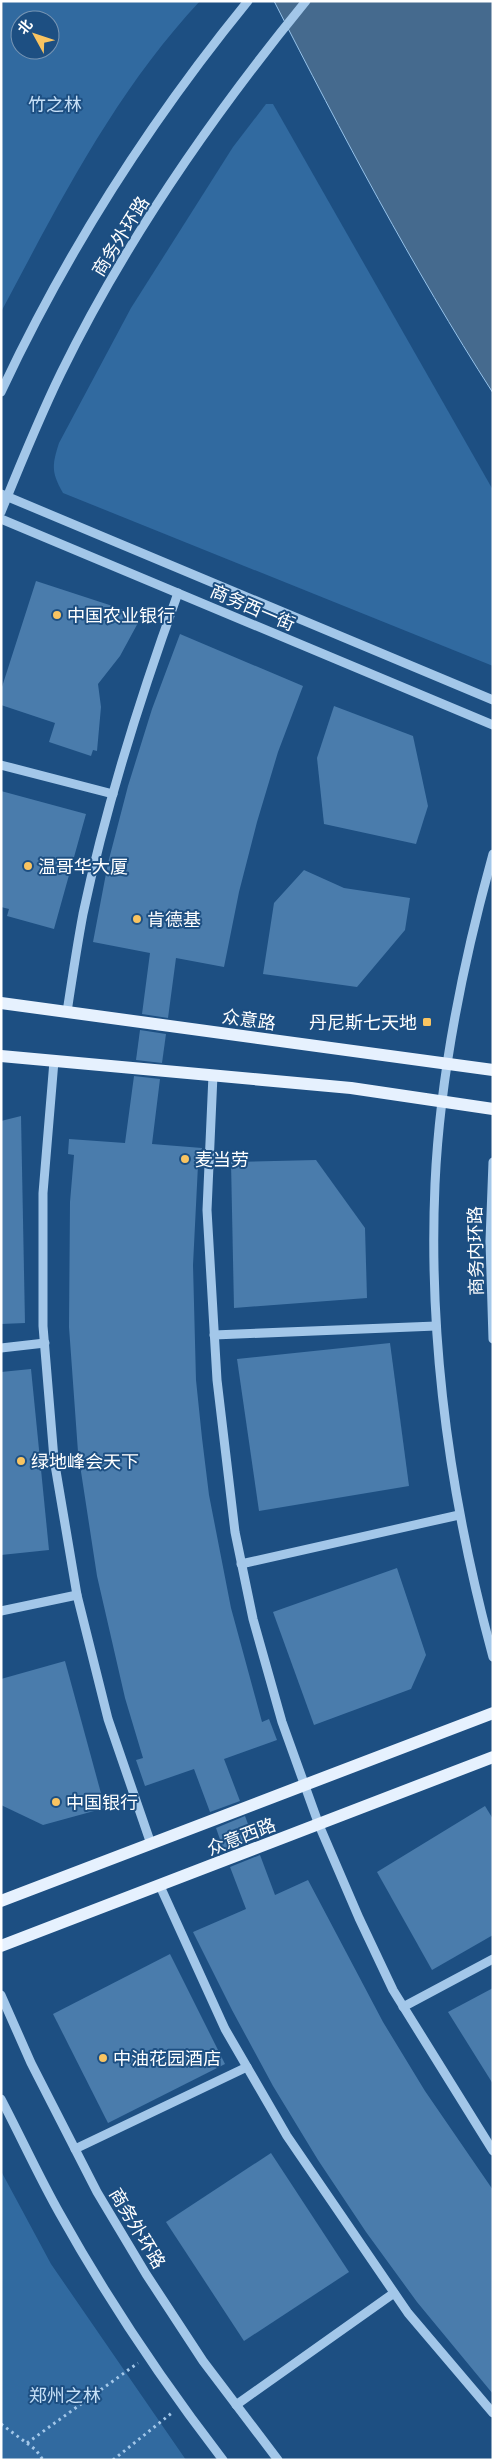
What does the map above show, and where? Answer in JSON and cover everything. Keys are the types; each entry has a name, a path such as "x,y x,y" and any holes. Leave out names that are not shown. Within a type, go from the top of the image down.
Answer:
{"main road":[{"name":"众意路","path":"1,1003 493,1070"},
{"path":"1,1056 351,1088 493,1109"},
{"name":"众意西路","path":"1,1901 493,1712"},
{"name":"众意西路","path":"1,1946 493,1757"}],"street":[{"name":"商务外环路","path":"1,392 21,349 70,261 109,197 181,88 248,1"},
{"name":"商务外环路","path":"1,512 4,496 61,372 109,284 192,152 272,42 306,1"},
{"name":"商务西一街","path":"4,496 493,700"},
{"name":"商务西一街","path":"1,519 493,725"},
{"path":"67,1012 83,914 112,794 148,675 178,593"},
{"path":"1,765 112,794"},
{"path":"493,854 465,963 442,1101 435,1183 433,1242 441,1393 460,1515 493,1657"},
{"path":"54,1061 43,1193 44,1343 54,1459 76,1595 108,1719 151,1844"},
{"path":"213,1075 207,1210 214,1335 226,1462 235,1532 253,1619 282,1722 319,1824 359,1918 403,2007 493,2151"},
{"name":"商务内环路","path":"493,1162 490,1241 493,1339"},
{"path":"214,1335 436,1326"},
{"path":"1,1348 44,1343"},
{"path":"242,1564 460,1515"},
{"path":"1,1611 76,1595"},
{"path":"160,1886 225,2028 288,2136 408,2313 493,2414"},
{"path":"403,2007 493,1959"},
{"name":"商务外环路","path":"1,1994 31,2063 97,2192 170,2313 278,2460"},
{"path":"75,2149 247,2067"},
{"path":"1,2099 59,2213 147,2357 224,2460"},
{"path":"236,2405 394,2293"}],"path":[{"path":"27,2444 147,2357"},
{"path":"113,2460 182,2406"},
{"path":"1,2424 27,2444 43,2460"}],"green space":[{"name":"竹之林","path":"3,1 200,1 169,36 115,111 90,150 1,312"},
{"path":"266,104 273,104 493,490 493,666 63,493 56,479 54,463 59,443 131,308 233,147"},
{"name":"郑州之林","path":"1,2171 51,2264 186,2460 1,2460"}],"shaded area":[{"path":"274,1 493,1 493,393 406,249"}],"building":[{"path":"36,581 137,614 135,620 139,621 120,656 98,684 101,707 97,751 93,750 91,756 49,742 55,723 1,705 1,690"},
{"path":"180,634 303,686 278,752 257,822 239,892 224,967 176,958 168,1018 142,1014 150,953 93,942 108,863 128,786 152,709"},
{"path":"334,706 413,736 428,806 416,844 324,824 317,758"},
{"path":"1,791 86,814 54,929 7,916 9,909 1,907"},
{"path":"304,870 344,888 410,898 405,930 357,987 263,974 274,903"},
{"path":"140,1030 166,1034 162,1063 136,1060"},
{"path":"134,1076 160,1079 152,1144 202,1148 200,1165 198,1165 193,1265 196,1380 209,1495 231,1608 262,1722 269,1719 277,1740 224,1759 240,1801 210,1812 194,1769 145,1786 136,1760 143,1758 125,1698 97,1576 78,1452 69,1327 70,1202 74,1155 68,1154 69,1139 125,1143"},
{"path":"21,1116 25,1323 1,1324 1,1121"},
{"path":"316,1160 365,1228 367,1298 234,1308 231,1162"},
{"path":"390,1343 409,1486 259,1511 237,1359"},
{"name":"绿地峰会天下","path":"31,1369 49,1550 1,1555 1,1372"},
{"path":"397,1568 426,1655 411,1689 314,1725 273,1612"},
{"path":"65,1661 105,1808 43,1825 1,1805 1,1679"},
{"path":"485,1806 493,1819 493,1935 432,1970 377,1872"},
{"path":"245,1816 254,1840 224,1851 216,1828"},
{"path":"260,1855 275,1895 308,1880 383,2022 425,2091 493,2190 493,2394 417,2302 366,2232 318,2160 273,2086 193,1932 246,1909 230,1867"},
{"path":"170,1954 225,2064 108,2123 53,2014"},
{"path":"493,1988 493,2084 448,2012"},
{"path":"271,2153 349,2272 244,2341 166,2222"}],"place":[{"name":"中国农业银行","path":"57,615"},
{"name":"温哥华大厦","path":"28,866"},
{"name":"肯德基","path":"137,919"},
{"name":"丹尼斯七天地","path":"427,1022"},
{"name":"麦当劳","path":"185,1159"},
{"name":"绿地峰会天下","path":"21,1461"},
{"name":"中国银行","path":"56,1802"},
{"name":"中油花园酒店","path":"103,2058"}]}
